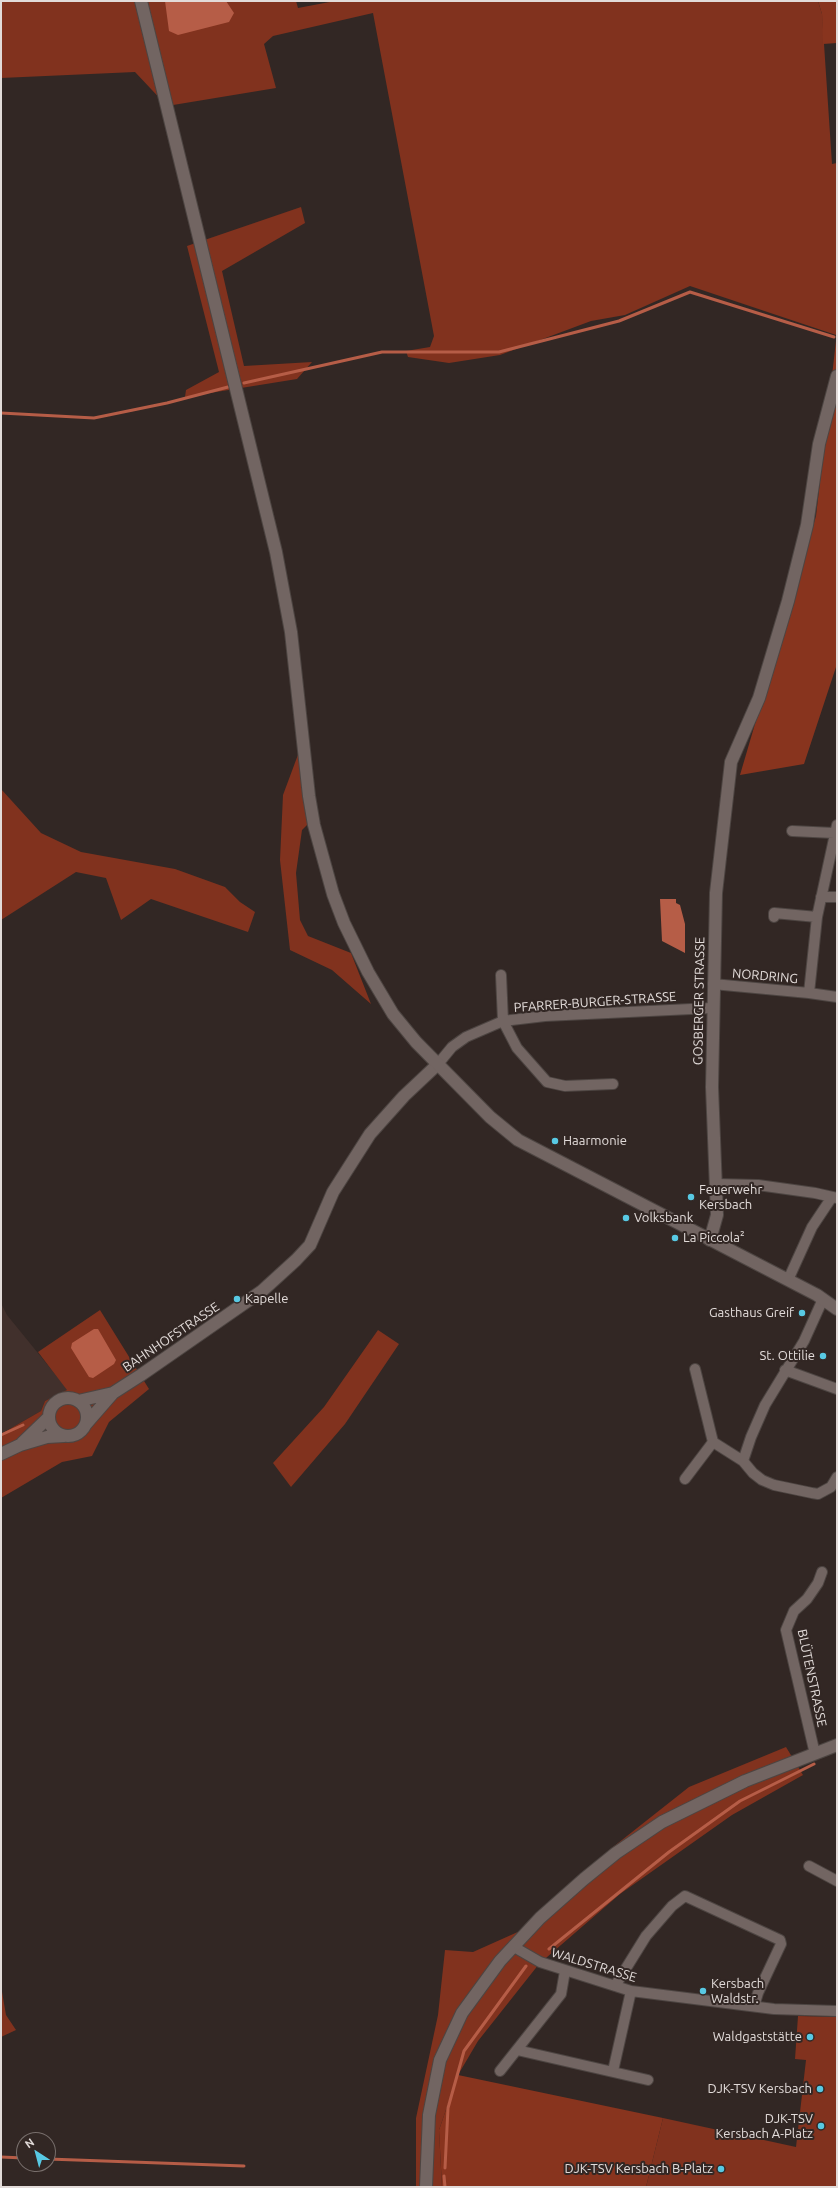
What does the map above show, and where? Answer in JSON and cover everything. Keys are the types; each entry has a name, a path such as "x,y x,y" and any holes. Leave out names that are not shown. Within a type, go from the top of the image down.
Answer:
{"street":[{"path":"141,1 276,552 291,632 309,796 321,853 344,923 368,972 393,1014 441,1068 490,1117 518,1140 788,1280 823,1299 837,1309"},
{"name":"GOSBERGER STRASSE","path":"710,1240 717,1215 717,1184 712,1087 712,1008 716,893 731,762 759,698 788,601 807,525 819,444 837,376"},
{"name":"NORDRING","path":"713,984 809,993 821,897 836,829 792,831"},
{"path":"821,897 837,897"},
{"path":"774,917 774,913 818,917"},
{"name":"PFARRER-BURGER-STRASSE","path":"501,975 503,1021"},
{"path":"809,993 837,997"},
{"name":"PFARRER-BURGER-STRASSE","path":"441,1068 452,1047 466,1037 503,1021 545,1016 712,1008"},
{"path":"503,1021 517,1048 547,1082 565,1086 613,1084"},
{"name":"BAHNHOFSTRASSE","path":"113,1392 262,1291 296,1260 310,1245 333,1192 370,1134 404,1096 441,1068"},
{"path":"717,1184 758,1185 815,1192 835,1198 812,1227 788,1280"},
{"path":"744,1461 751,1437 765,1405 804,1341 823,1299"},
{"path":"695,1369 713,1442 744,1461 753,1473 762,1480 774,1485 818,1494 831,1487 837,1477"},
{"path":"785,1370 837,1389"},
{"path":"20,1445 49,1417 52,1407 59,1401 69,1398 78,1401 113,1392"},
{"path":"1,1454 20,1445 48,1437 75,1435 80,1433 113,1392"},
{"path":"78,1401 86,1411 86,1424"},
{"path":"49,1417 53,1429 64,1436"},
{"path":"685,1479 713,1442"},
{"name":"BLÜTENSTRASSE","path":"815,1754 786,1630 794,1610 807,1599 818,1583 822,1572"},
{"path":"426,2187 429,2115 440,2060 450,2037 475,1993 492,1970 529,1930 589,1875 616,1853 662,1822 745,1781 837,1745"},
{"path":"809,1866 837,1881"},
{"path":"615,1986 646,1936 672,1906 685,1896 780,1940 781,1944 758,1993 754,2006"},
{"name":"WALDSTRASSE","path":"514,1947 540,1962 631,1991 774,2009 837,2011"},
{"path":"500,2071 561,1994 565,1971"},
{"path":"613,2071 631,1991"},
{"path":"517,2050 648,2080"}],"shaded area":[{"path":"1,1 296,1 298,8 335,1 818,1 822,14 832,164 837,163 836,335 690,286 625,315 591,321 500,355 449,363 408,357 406,351 430,347 434,336 373,13 273,36 264,44 276,88 167,106 135,72 1,78"},
{"path":"165,1 226,1 234,13 229,22 178,35 169,31"},
{"path":"818,1 837,1 837,43 823,44 822,14"},
{"path":"301,207 305,223 222,271 244,366 312,362 297,379 185,397 186,390 219,372 187,246"},
{"path":"837,332 837,664 804,764 740,775 816,516"},
{"path":"299,752 309,823 302,830 296,873 300,920 308,936 351,953 371,1004 332,970 290,950 280,860 283,795"},
{"path":"1,789 41,833 81,852 175,869 225,887 240,902 255,912 248,932 151,899 121,920 106,878 76,872 1,920"},
{"path":"660,899 676,899 676,903 680,905 685,924 685,953 662,941"},
{"path":"1,1303 7,1315 68,1390 45,1401 41,1411 1,1434"},
{"path":"100,1310 149,1389 109,1422 92,1456 62,1462 1,1498 1,1434 41,1411 45,1401 67,1390 38,1352"},
{"path":"94,1329 98,1329 116,1360 114,1364 93,1378 89,1377 71,1348 72,1343"},
{"path":"378,1330 399,1344 345,1424 291,1487 273,1463 324,1407"},
{"path":"786,1747 803,1775 732,1815 620,1894 539,1964 478,2041 458,2075 439,2130 442,2187 416,2187 416,2118 438,2015 445,1950 473,1952 520,1931 608,1851 689,1787"},
{"path":"1,1986 6,2015 16,2030 1,2037"},
{"name":"DJK-TSV Kersbach","path":"798,2016 837,2017 837,2187 646,2187 663,2118 796,2147 806,2060 795,2059"},
{"path":"458,2075 663,2118 646,2187 442,2187 439,2130"}],"waterway":[{"path":"244,383 382,352 499,352 619,321 690,292 834,337"},
{"path":"1,413 94,418 167,403 228,387"},
{"path":"1,1435 23,1425"},
{"path":"549,1949 669,1852 740,1801 814,1764"},
{"path":"445,2168 448,2108 464,2051 526,1966"},
{"path":"1,2157 16,2158"},
{"path":"56,2159 244,2166"},
{"path":"444,2176 445,2187"}],"place":[{"name":"Haarmonie","path":"555,1141"},
{"name":"Feuerwehr Kersbach","path":"691,1197"},
{"name":"Volksbank","path":"626,1218"},
{"name":"La Piccola²","path":"675,1238"},
{"name":"Kapelle","path":"237,1299"},
{"name":"Gasthaus Greif","path":"802,1313"},
{"name":"St. Ottilie","path":"823,1356"},
{"name":"Kersbach Waldstr.","path":"703,1991"},
{"name":"Waldgaststätte","path":"810,2037"},
{"name":"DJK-TSV Kersbach","path":"820,2089"},
{"name":"DJK-TSV Kersbach A-Platz","path":"821,2126"},
{"name":"DJK-TSV Kersbach B-Platz","path":"721,2169"}]}
